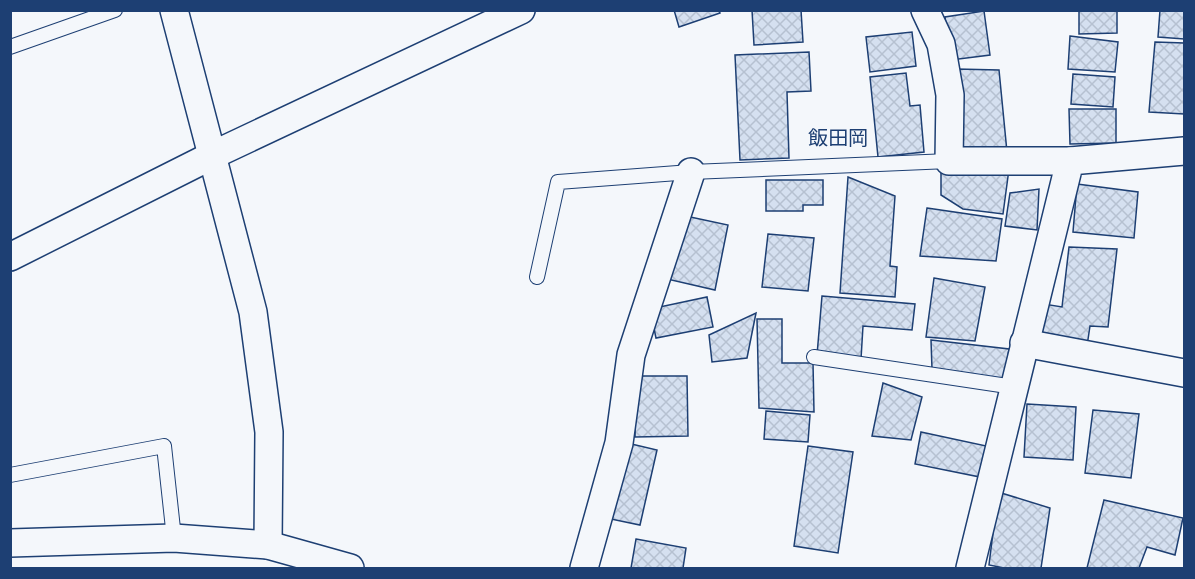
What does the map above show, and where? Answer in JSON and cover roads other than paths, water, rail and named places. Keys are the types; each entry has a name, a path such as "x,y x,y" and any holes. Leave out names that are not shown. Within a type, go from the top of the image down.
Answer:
{"street":[{"path":"174,10 254,312 269,432 268,545"},
{"path":"10,256 213,155 521,10"},
{"path":"925,10 941,44 950,94 949,161 1070,161 1185,151"},
{"path":"970,568 1070,161"},
{"path":"584,568 619,443 631,355 691,172"},
{"path":"1024,343 1185,373"},
{"path":"10,543 174,538 268,545 350,568"}],"lane":[{"path":"10,47 115,10"},
{"path":"537,277 558,182 691,172 949,161"},
{"path":"814,357 1014,387"},
{"path":"10,475 164,446 174,538"}],"district":[{"name":"飯田岡","path":"838,138"}]}
